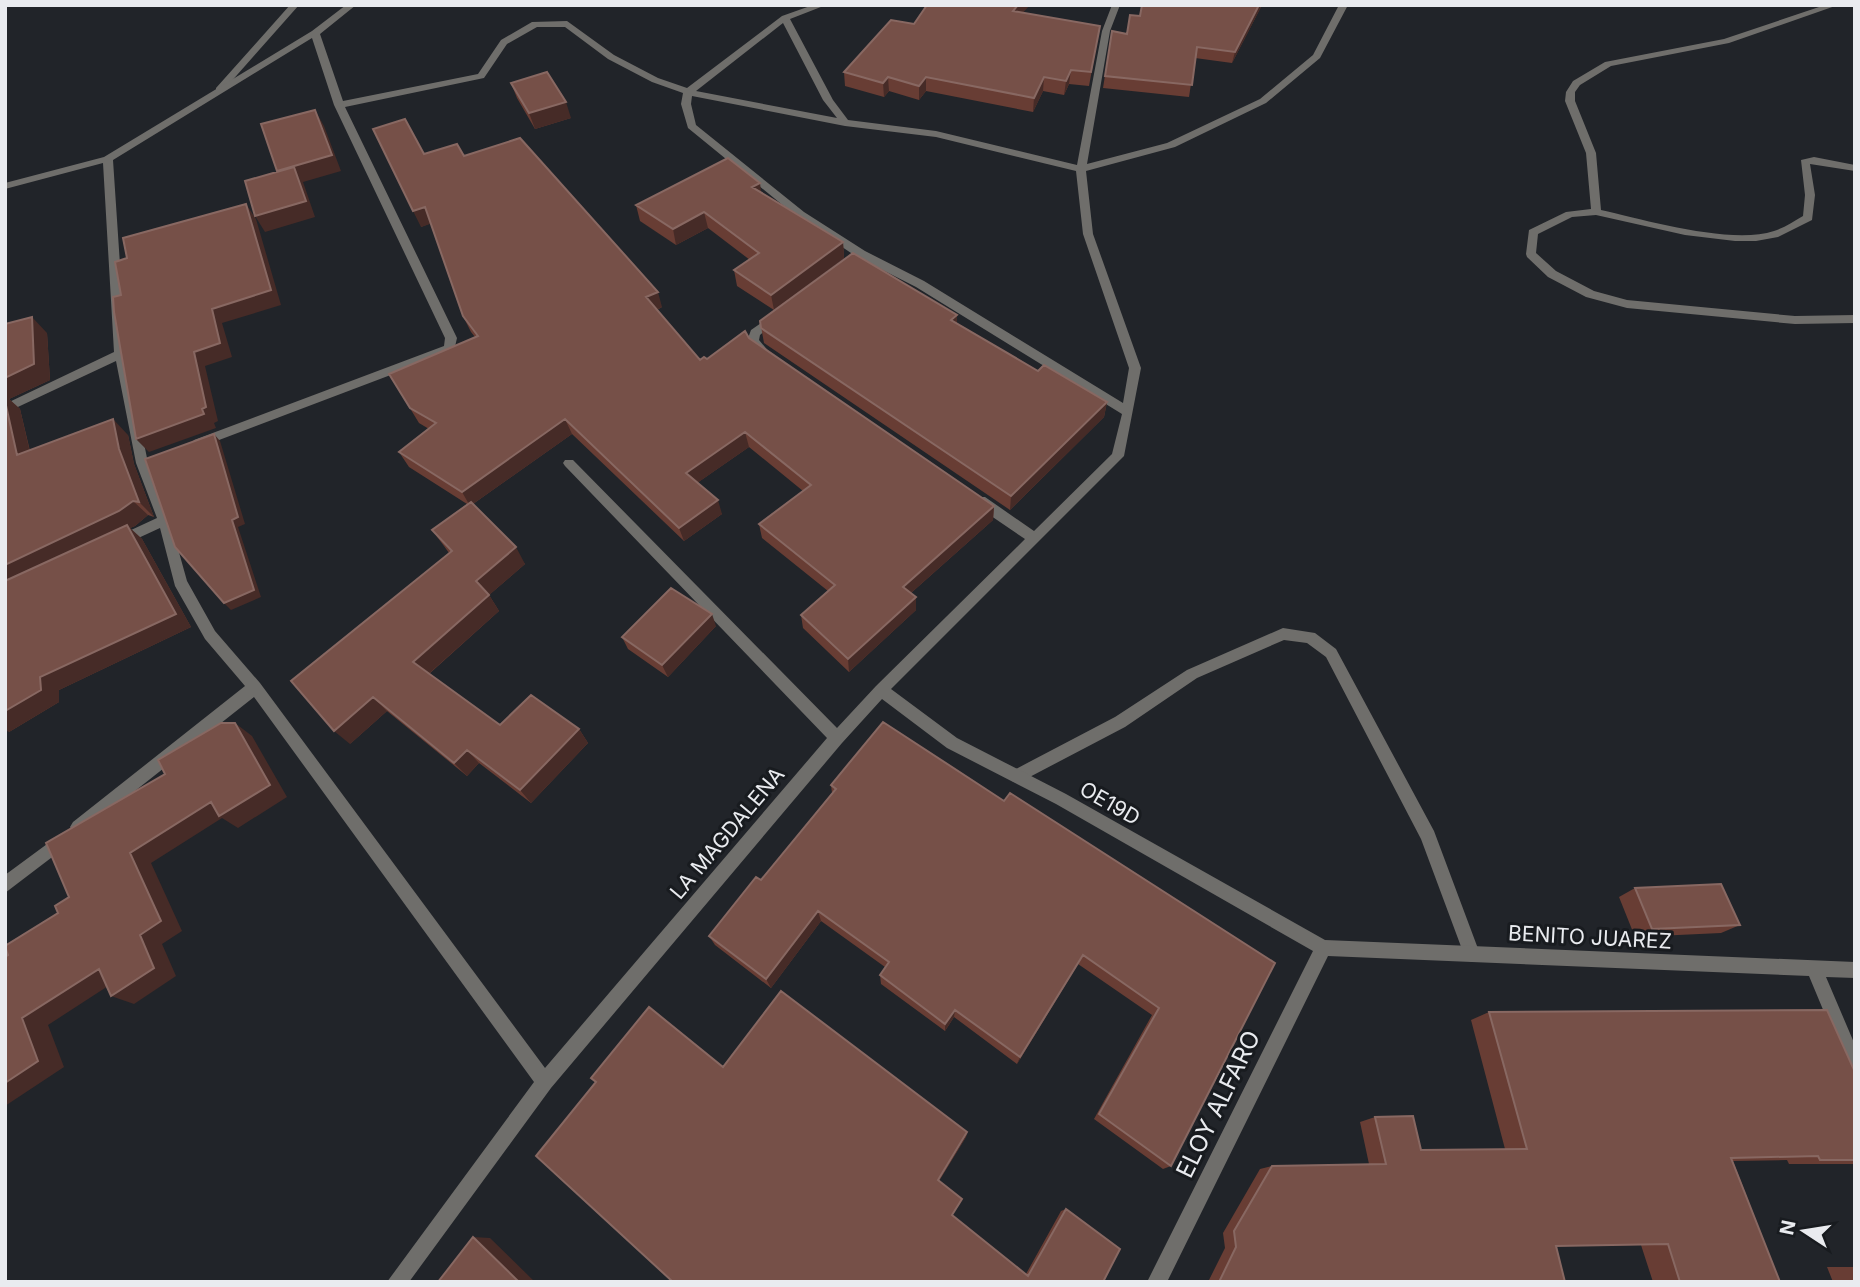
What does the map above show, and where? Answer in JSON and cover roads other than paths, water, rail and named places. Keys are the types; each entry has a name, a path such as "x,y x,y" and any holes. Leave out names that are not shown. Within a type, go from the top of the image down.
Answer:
{"street":[{"path":"219,90 295,5"},
{"path":"5,186 108,159 315,33 352,5"},
{"path":"822,5 785,18 688,92 686,104 691,126 856,258 920,284 1128,412 1135,368 1088,234 1081,169 1106,31 1116,5"},
{"path":"339,105 481,76 505,42 535,24 567,24 611,57 655,80 688,92 845,123 936,134 1081,169 1171,145 1263,101 1317,55 1344,5"},
{"path":"1596,212 1591,154 1572,113 1569,97 1573,86 1590,72 1608,64 1727,41 1834,5"},
{"path":"785,18 828,100 845,123"},
{"path":"182,449 450,348 451,338 339,105 315,33"},
{"path":"108,159 120,354 180,582 209,635 255,687 545,1082"},
{"path":"1855,169 1814,160 1805,162 1810,195 1808,218 1772,235 1729,237 1596,212 1570,214 1533,232 1531,254 1552,274 1590,294 1627,304 1795,320 1855,319"},
{"path":"781,364 758,348 753,341 755,333 787,309"},
{"path":"5,409 120,354"},
{"name":"LA MAGDALENA","path":"397,1282 545,1082 838,738 881,690 1118,456 1128,412"},
{"path":"569,463 838,738"},
{"path":"965,491 1034,538"},
{"path":"103,550 164,520"},
{"path":"1017,776 1120,722 1192,674 1283,634 1310,637 1331,653 1428,836 1472,954"},
{"path":"5,885 255,687"},
{"name":"OE19D","path":"881,690 952,743 1017,776 1323,948"},
{"name":"BENITO JUAREZ","path":"1323,948 1855,970"},
{"name":"ELOY ALFARO","path":"1157,1282 1323,948"},
{"path":"1815,970 1855,1066"}]}
